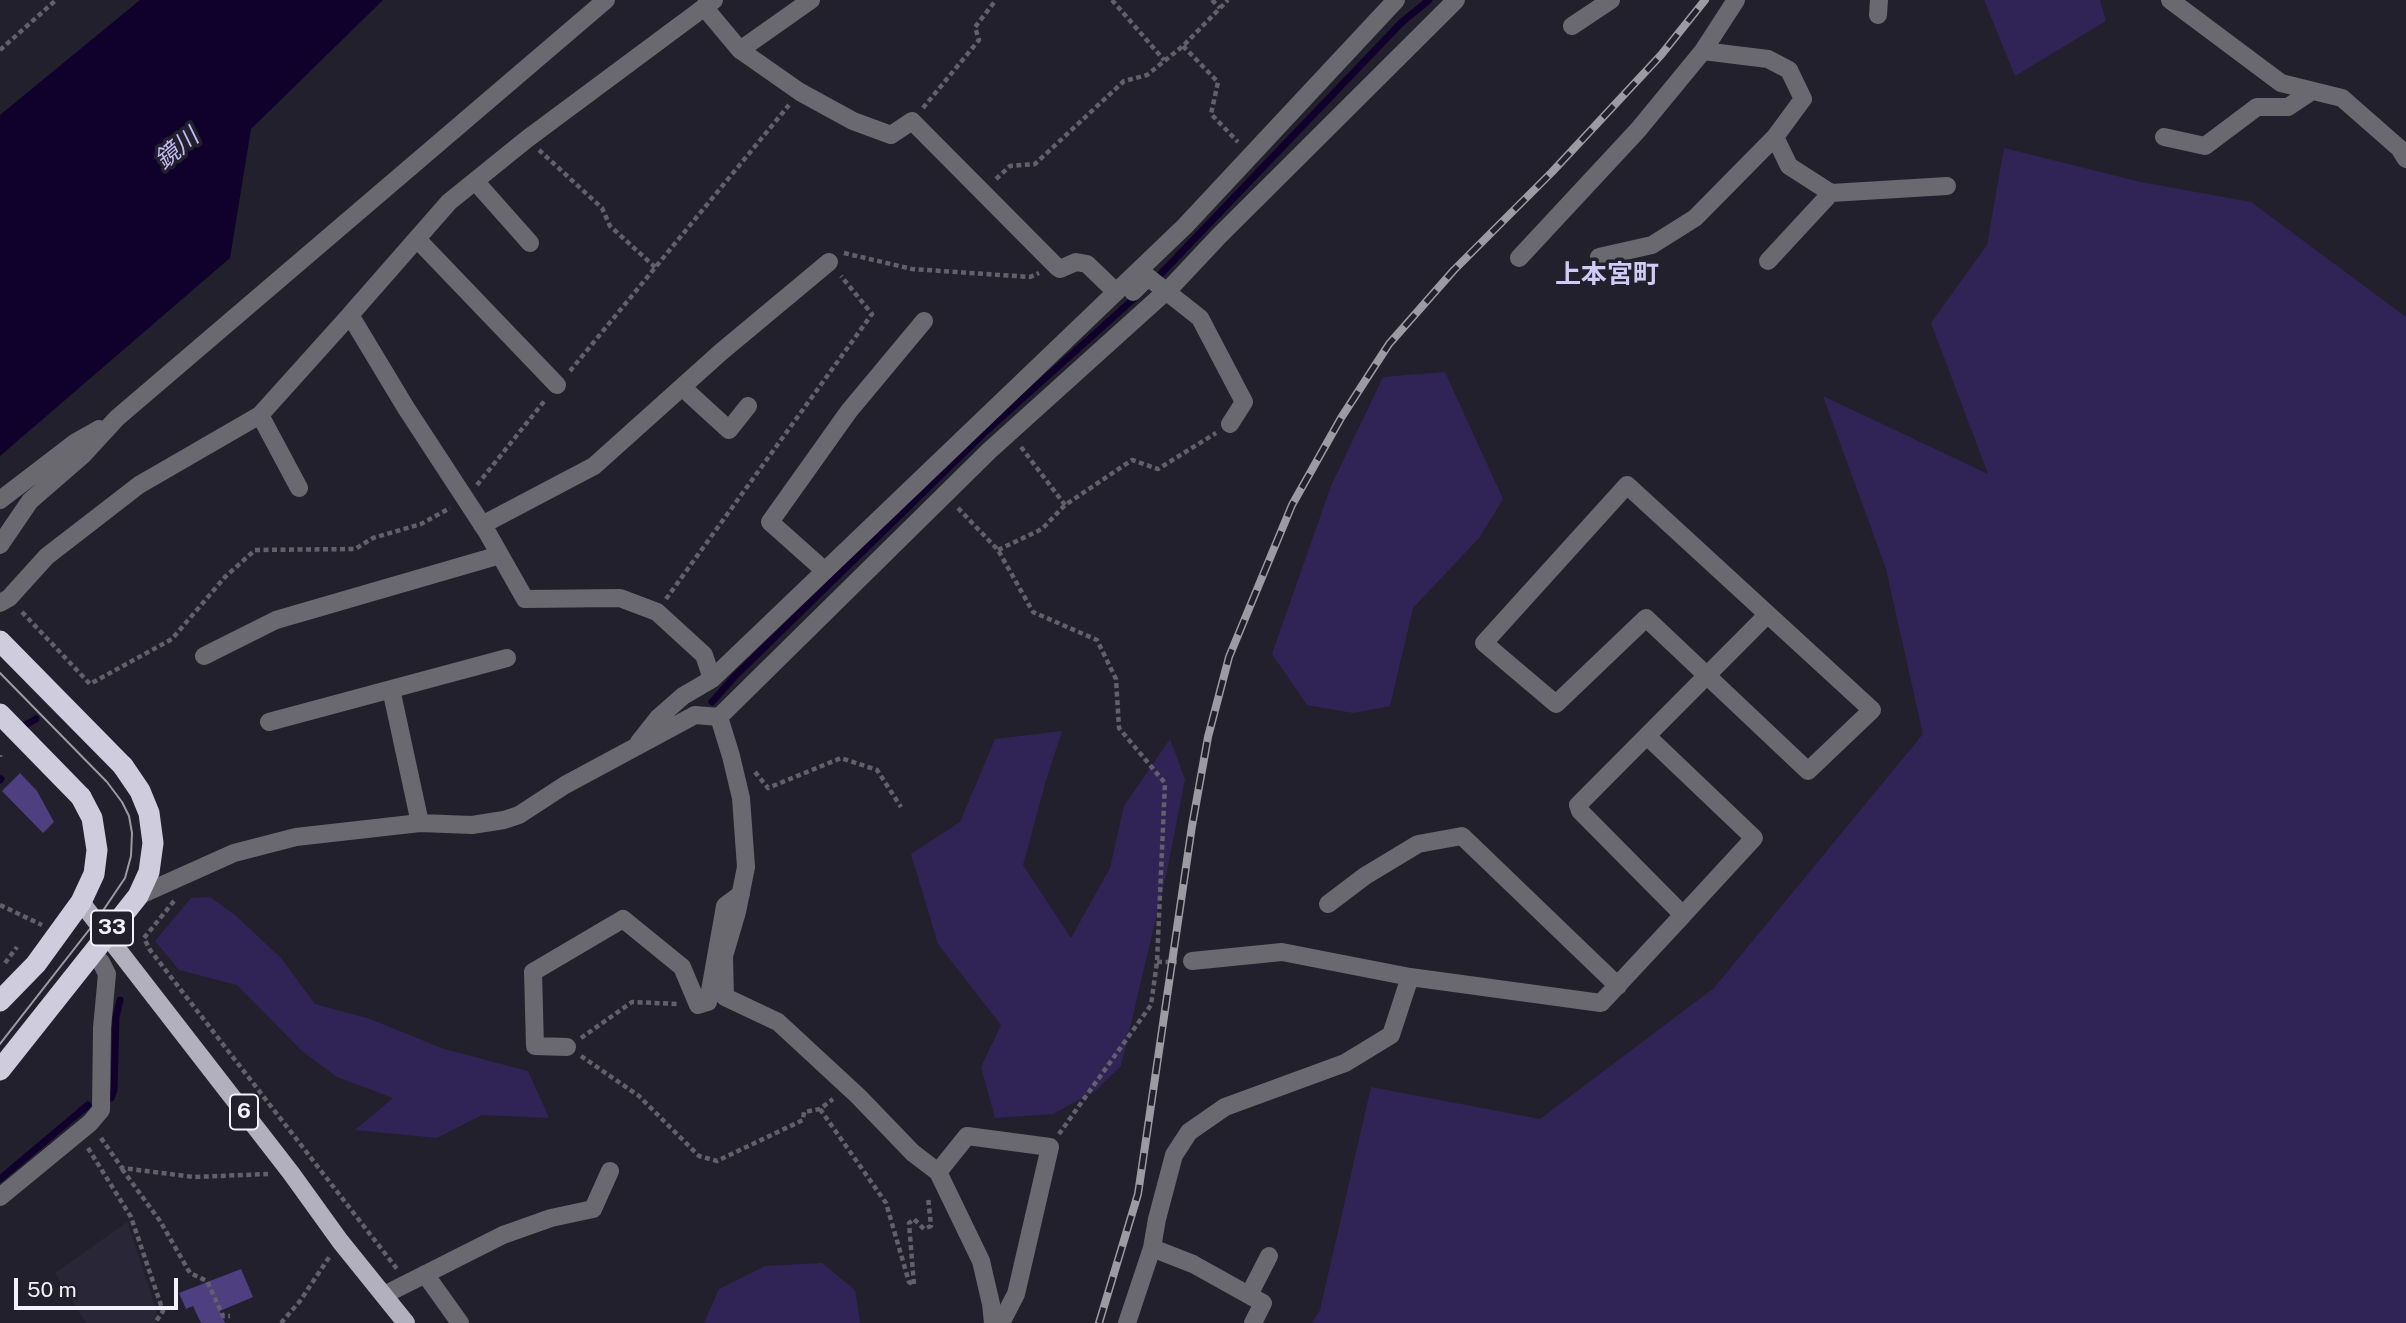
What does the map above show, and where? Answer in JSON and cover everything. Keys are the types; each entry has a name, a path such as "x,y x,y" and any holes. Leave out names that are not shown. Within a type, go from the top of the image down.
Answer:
{"highway":[{"name":"33","path":"0,641 123,766 140,790 149,813 153,843 149,872 138,896 0,1070"},
{"name":"33","path":"0,715 81,797 92,818 97,850 94,874 81,902 36,964 0,1001"}],"main road":[{"name":"6","path":"81,902 291,1173 340,1241 406,1323"}],"street":[{"path":"0,545 30,501 83,456 117,418 606,0"},
{"path":"740,50 811,0"},
{"path":"138,896 234,853 296,837 420,823 488,824 519,815 565,785 695,715 719,717 1009,432 1156,283 1456,0"},
{"path":"1572,26 1611,0"},
{"path":"1519,258 1638,130 1703,51 1736,0"},
{"path":"2170,0 2281,83 2342,98 2399,148 2406,159"},
{"path":"635,748 658,718 683,696 712,679 1185,226 1396,1"},
{"path":"0,603 9,598 47,556 139,485 260,415 449,202 527,139 709,4 740,50 800,92 853,121 891,135 912,121 1057,267 1060,269 1076,262 1087,264 1116,292"},
{"path":"1599,257 1652,245 1695,218 1775,137 1803,99 1789,70 1768,59 1703,51"},
{"path":"2164,137 2206,146 2257,107 2288,107 2312,91"},
{"path":"1775,137 1788,166 1832,193 1947,186"},
{"path":"475,181 530,243"},
{"path":"1768,261 1832,193"},
{"path":"417,239 557,386"},
{"path":"482,525 594,466 828,262"},
{"path":"1081,326 1115,309 1156,283"},
{"path":"1156,283 1200,318 1244,402 1230,424"},
{"path":"350,315 482,525 525,599 620,598 657,612 704,655 712,679"},
{"path":"825,571 770,522 849,411 924,321"},
{"path":"682,387 729,430 748,407"},
{"path":"260,415 299,488"},
{"path":"0,500 76,442 117,418"},
{"path":"1627,485 1767,615 1872,710 1808,771 1646,618 1556,704 1484,643 1627,485"},
{"path":"204,656 276,620 500,555"},
{"path":"1683,915 1580,811 1578,805 1767,615"},
{"path":"269,722 507,657"},
{"path":"391,689 420,823"},
{"path":"719,717 741,798 746,867 724,956 725,998 778,1022 913,1153 931,1166 981,1261 993,1323"},
{"path":"1192,961 1282,952 1410,977 1601,1003 1754,838 1647,736"},
{"path":"1328,904 1365,876 1418,844 1462,836 1618,986"},
{"path":"567,1047 535,1046 533,972 623,919 682,967 698,1004 708,1002 725,906 741,894"},
{"path":"0,1197 102,1110 102,1028 107,974 93,954"},
{"path":"1127,1323 1152,1248 1174,1155 1189,1132 1224,1107 1345,1063 1391,1035 1410,977"},
{"path":"931,1166 967,1136 1050,1147 1016,1294 1001,1323"},
{"path":"384,1295 503,1235 551,1217 593,1209 610,1171"},
{"path":"1152,1248 1193,1264 1263,1303 1253,1323"},
{"path":"1249,1295 1269,1256"},
{"path":"425,1274 460,1323"}],"path":[{"path":"0,50 55,0"},
{"path":"912,121 979,40 975,27 996,0"},
{"path":"1112,0 1164,60"},
{"path":"1212,0 1220,8"},
{"path":"982,192 1010,166 1035,164 1124,81 1147,75 1183,46 1228,0"},
{"path":"1183,46 1218,82 1212,114 1251,156"},
{"path":"527,139 602,208 610,226 656,268"},
{"path":"657,612 872,314 828,262 836,251 912,269 1030,277 1057,267"},
{"path":"998,550 1042,529 1065,505 1132,460 1157,469 1230,424"},
{"path":"1009,432 1065,505"},
{"path":"946,494 998,550 1033,611 1097,640 1116,679 1119,728 1166,783 1157,962 1151,1004 1050,1147"},
{"path":"731,756 754,771 768,788 841,758 856,762 877,770 901,807"},
{"path":"185,874 190,887 180,894 144,938 150,950 407,1282"},
{"path":"0,905 59,933"},
{"path":"0,969 17,947"},
{"path":"698,1004 632,1002 567,1047 639,1096 699,1156 717,1161 803,1120 804,1112 820,1109 849,1088"},
{"path":"820,1109 886,1203 909,1282 915,1285 909,1223 914,1219 924,1229 931,1226 931,1166"},
{"path":"84,1127 122,1168 160,1221 190,1273 207,1281 223,1315 230,1316"},
{"path":"84,1127 131,1217 163,1311 155,1323"},
{"path":"122,1168 194,1177 291,1173"},
{"path":"281,1323 300,1301 340,1241"}],"shaded area":[{"path":"1984,0 2100,0 2106,21 2015,76"},
{"path":"2004,148 2141,182 2251,202 2406,317 2406,1323 1312,1323 1320,1310 1371,1087 1540,1119 1714,988 1923,734 1886,569 1823,396 1988,474 1931,323 1987,245"},
{"path":"1445,372 1503,499 1479,538 1413,608 1390,706 1353,713 1307,705 1272,654 1331,486 1383,377"},
{"path":"1062,731 1023,865 1071,938 1110,868 1124,806 1170,739 1185,779 1167,871 1121,1066 1095,1091 1053,1114 995,1118 981,1067 1001,1025 938,944 911,854 960,822 995,739"},
{"path":"210,897 235,915 281,958 315,1004 370,1019 444,1049 528,1071 549,1118 482,1115 437,1138 355,1130 393,1098 337,1077 302,1051 237,985 179,970 155,941 191,898"},
{"path":"127,1222 157,1312 156,1323 86,1323 55,1273"},
{"path":"822,1263 855,1290 860,1323 704,1323 719,1289 765,1266"}],"water":[{"name":"鏡川","path":"140,0 383,0 251,129 230,258 0,456 0,115"}],"building":[{"path":"20,773 37,791 54,822 43,833 2,791"},
{"path":"241,1269 253,1297 220,1311 225,1323 201,1323 193,1306 186,1309 179,1293"}],"waterway":[{"path":"1155,280 1402,22 1429,0"},
{"path":"712,702 735,676 984,433 1138,295"},
{"path":"18,729 36,719"},
{"path":"111,1098 114,1090 116,1017 120,1000"},
{"path":"0,1179 88,1105"}],"tram line":[{"path":"0,673 107,782 129,816 132,833 131,856 125,878 96,921 0,1044"}],"railway":[{"path":"1099,1323 1138,1194 1192,826 1208,737 1229,657 1292,505 1341,418 1389,344 1454,270 1552,172 1661,55 1705,0"}],"district":[{"name":"上本宮町","path":"1607,275"}]}
